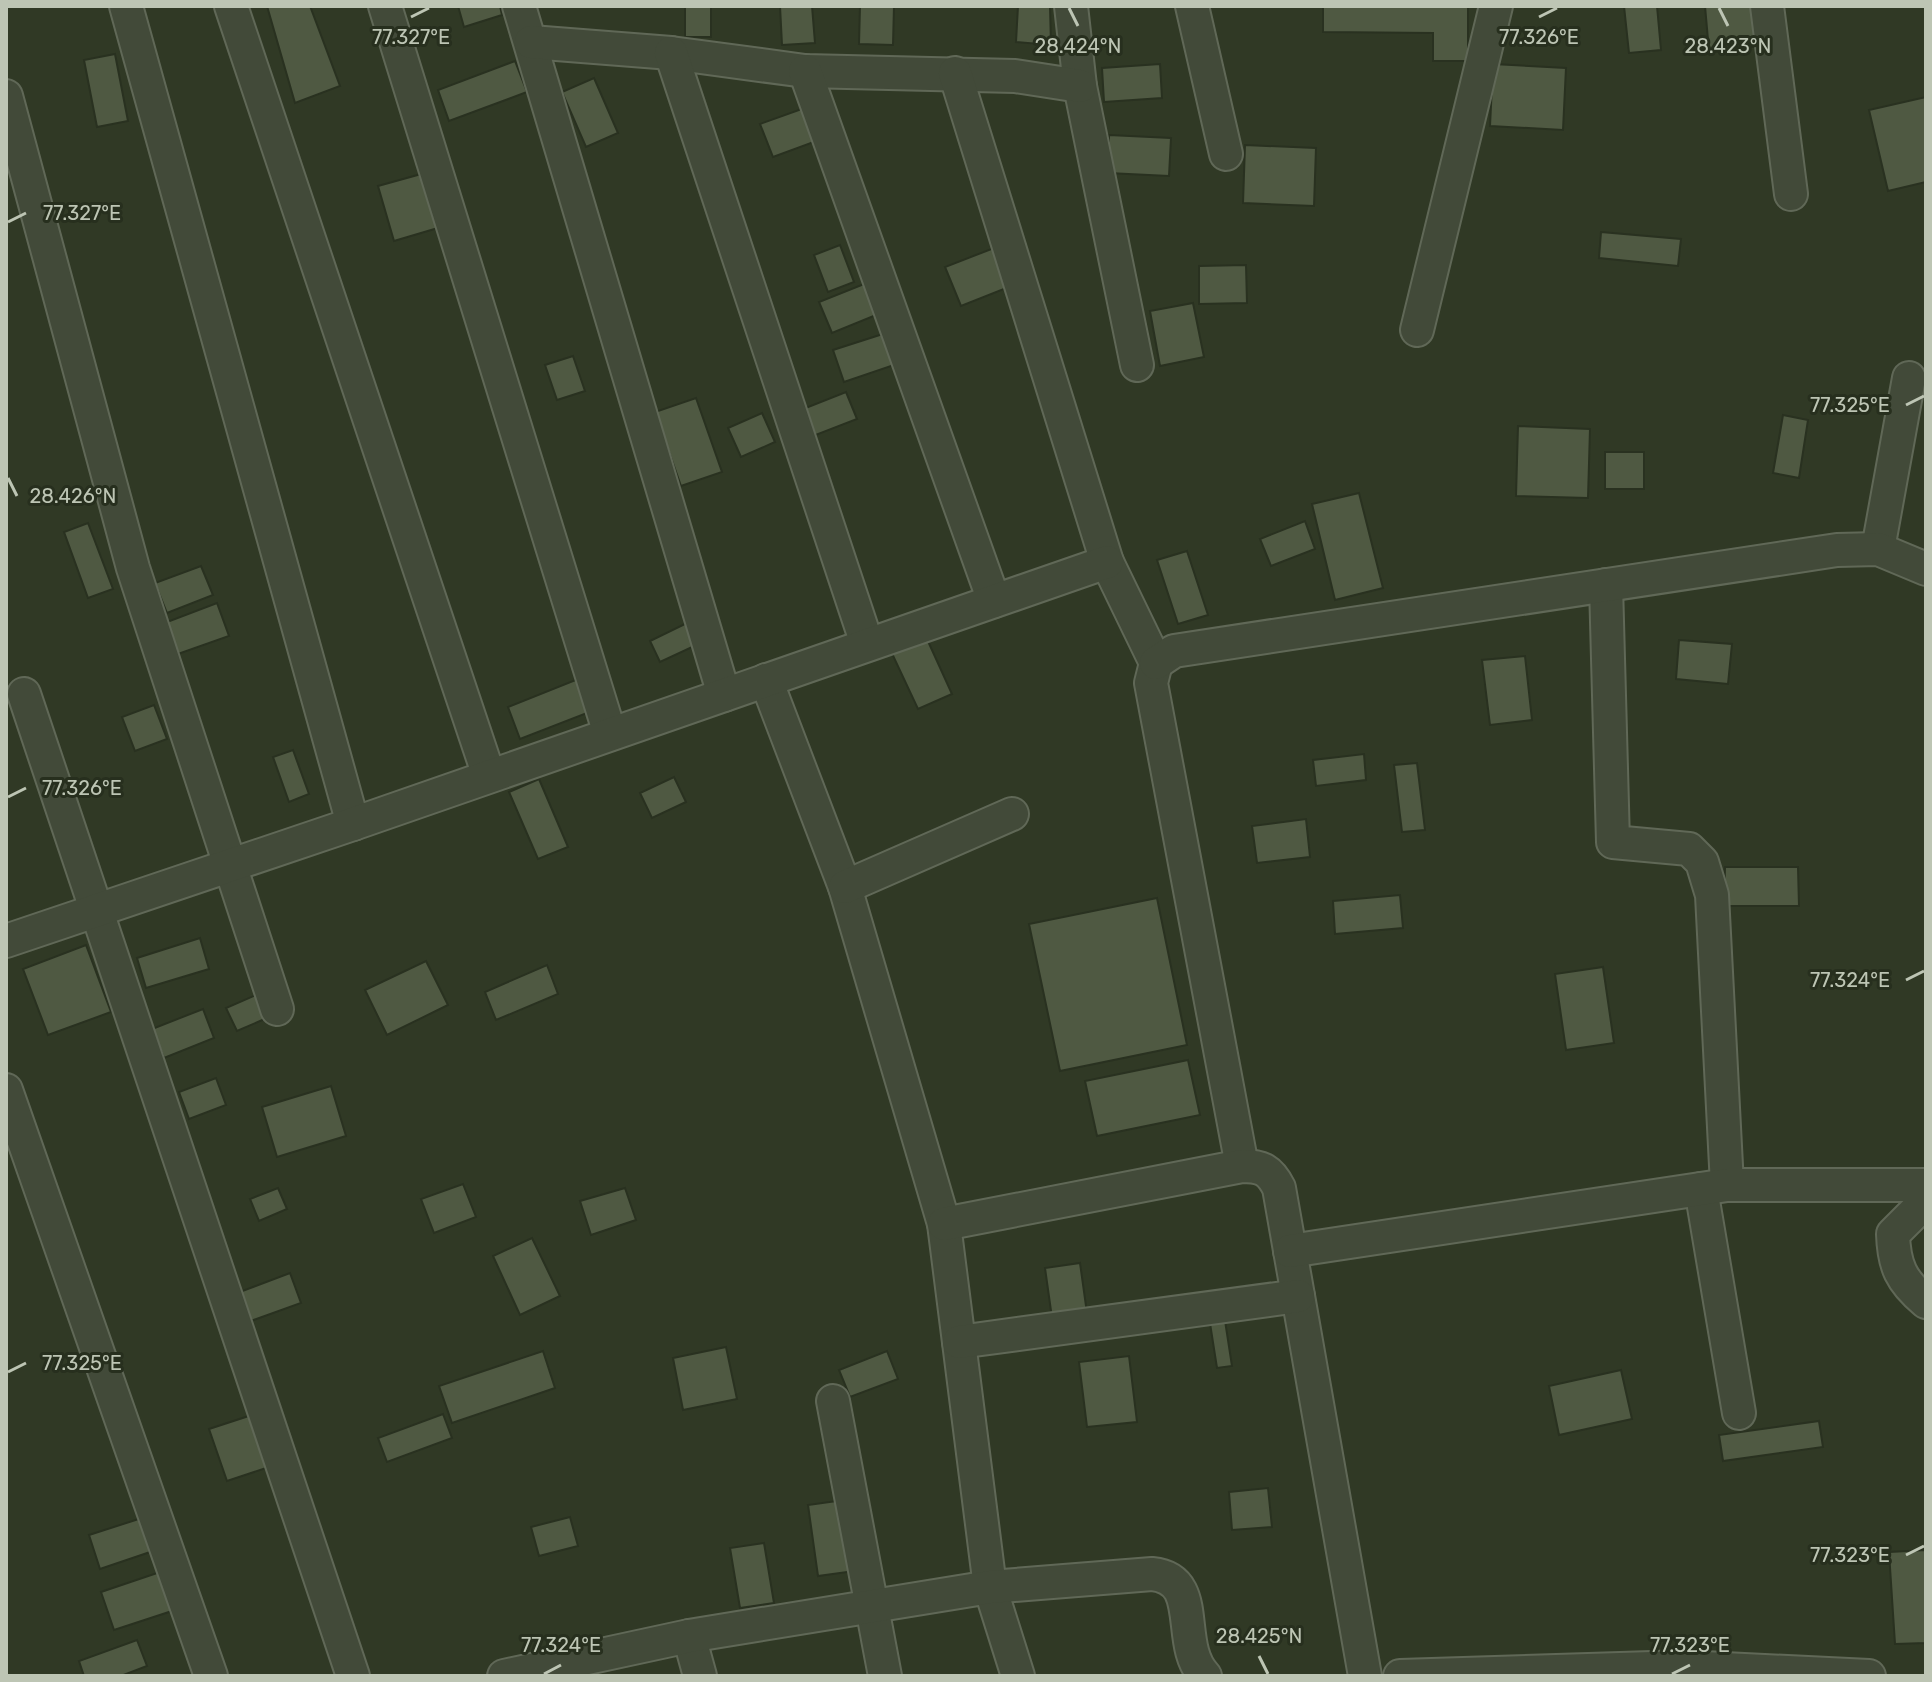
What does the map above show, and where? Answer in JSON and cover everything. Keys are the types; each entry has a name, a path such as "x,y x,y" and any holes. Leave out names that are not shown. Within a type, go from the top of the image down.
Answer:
{"street":[{"path":"126,6 353,824"},
{"path":"231,6 489,776"},
{"path":"385,6 610,734"},
{"path":"519,6 724,695"},
{"path":"1071,6 1080,86 1137,365"},
{"path":"1192,6 1226,154"},
{"path":"1417,330 1496,6"},
{"path":"1767,6 1791,194"},
{"path":"531,42 671,53 805,71 1015,76 1080,86"},
{"path":"671,53 867,644"},
{"path":"805,71 994,601"},
{"path":"955,73 1107,562 1156,663 1151,683 1242,1166"},
{"path":"6,96 133,568 277,1009"},
{"path":"1878,549 1909,378"},
{"path":"1156,663 1174,651 1837,550 1878,549 1926,569"},
{"path":"6,941 1107,562"},
{"path":"1606,585 1613,842 1689,849 1702,862 1712,895 1714,1187 1739,1413"},
{"path":"766,680 845,887 944,1224 990,1587 1018,1676"},
{"path":"24,694 353,1676"},
{"path":"845,887 1012,814"},
{"path":"6,1090 211,1676"},
{"path":"944,1224 1242,1166 1259,1166 1272,1173 1279,1188 1365,1676"},
{"path":"1290,1251 1714,1187 1926,1185"},
{"path":"1926,1201 1893,1234 1894,1265 1906,1286 1926,1302"},
{"path":"959,1342 1298,1296"},
{"path":"833,1401 885,1676"},
{"path":"504,1676 689,1636 872,1609 990,1587 1169,1575 1179,1585 1185,1601 1188,1645 1194,1665 1205,1676"},
{"path":"689,1636 700,1676"},
{"path":"1400,1676 1684,1667 1869,1676"}],"building":[{"path":"267,6 310,6 340,86 295,103"},
{"path":"458,6 500,6 502,15 464,27"},
{"path":"685,6 711,6 711,37 685,37"},
{"path":"780,6 812,6 815,43 782,45"},
{"path":"860,6 894,6 893,45 859,44"},
{"path":"1018,6 1050,6 1051,45 1016,42"},
{"path":"1323,6 1468,6 1468,61 1433,61 1433,33 1323,32"},
{"path":"1624,6 1657,6 1661,50 1629,53"},
{"path":"1705,6 1757,6 1761,46 1709,51"},
{"path":"115,54 128,121 97,127 84,60"},
{"path":"515,61 527,92 449,121 438,90"},
{"path":"1160,64 1162,98 1104,102 1102,68"},
{"path":"1493,64 1566,68 1563,130 1490,126"},
{"path":"594,78 618,133 586,147 562,92"},
{"path":"1926,97 1926,182 1888,191 1869,110"},
{"path":"810,106 822,139 773,157 760,124"},
{"path":"1109,135 1171,138 1169,176 1108,173"},
{"path":"1245,145 1316,148 1314,206 1243,203"},
{"path":"432,171 448,225 394,241 378,186"},
{"path":"1601,232 1681,239 1678,266 1599,258"},
{"path":"840,245 854,282 828,292 814,255"},
{"path":"994,248 1009,287 961,306 945,267"},
{"path":"1246,265 1247,303 1199,304 1199,266"},
{"path":"874,280 886,311 832,333 819,302"},
{"path":"1193,303 1204,357 1160,366 1150,311"},
{"path":"889,332 900,363 844,382 833,350"},
{"path":"573,356 585,391 557,400 545,365"},
{"path":"846,392 857,419 808,438 798,411"},
{"path":"696,398 722,472 681,486 655,412"},
{"path":"762,413 775,442 741,457 728,428"},
{"path":"1783,415 1808,420 1799,478 1773,473"},
{"path":"1518,426 1590,429 1588,498 1516,496"},
{"path":"1605,452 1644,452 1644,489 1605,489"},
{"path":"1359,493 1383,588 1335,600 1312,504"},
{"path":"1305,521 1315,549 1271,566 1260,539"},
{"path":"88,523 113,589 88,598 64,532"},
{"path":"1187,551 1208,615 1178,624 1157,560"},
{"path":"201,566 213,595 167,613 155,583"},
{"path":"217,603 229,636 178,654 167,622"},
{"path":"693,620 703,642 660,662 650,641"},
{"path":"922,628 952,694 918,709 888,645"},
{"path":"1679,640 1732,644 1728,684 1676,679"},
{"path":"1525,656 1532,720 1490,725 1482,660"},
{"path":"588,675 600,708 520,739 508,707"},
{"path":"154,705 167,739 135,751 122,717"},
{"path":"293,750 309,794 289,802 273,757"},
{"path":"1364,754 1366,780 1316,786 1313,760"},
{"path":"1417,763 1425,830 1402,832 1394,765"},
{"path":"674,777 686,802 652,818 640,793"},
{"path":"539,779 568,847 538,859 509,792"},
{"path":"1306,819 1310,857 1257,863 1252,826"},
{"path":"1725,867 1798,867 1799,906 1724,906"},
{"path":"1400,895 1403,928 1335,934 1333,901"},
{"path":"1157,898 1187,1045 1060,1071 1029,924"},
{"path":"200,938 209,969 146,988 137,958"},
{"path":"86,945 111,1012 48,1035 23,969"},
{"path":"426,961 448,1005 387,1035 365,990"},
{"path":"547,965 558,994 496,1020 485,992"},
{"path":"1603,967 1614,1043 1566,1050 1555,974"},
{"path":"256,995 267,1018 237,1031 226,1008"},
{"path":"203,1009 214,1038 164,1058 152,1029"},
{"path":"1188,1060 1200,1115 1097,1136 1085,1081"},
{"path":"216,1078 226,1105 189,1119 179,1092"},
{"path":"331,1086 346,1136 277,1157 262,1107"},
{"path":"463,1184 476,1217 434,1233 421,1199"},
{"path":"278,1188 287,1209 259,1221 250,1199"},
{"path":"625,1188 636,1220 591,1235 580,1201"},
{"path":"532,1238 560,1296 520,1315 493,1256"},
{"path":"1080,1263 1087,1313 1052,1318 1045,1268"},
{"path":"290,1273 301,1303 248,1322 237,1293"},
{"path":"1224,1314 1232,1366 1217,1368 1209,1317"},
{"path":"726,1347 737,1399 683,1410 673,1358"},
{"path":"543,1351 555,1388 452,1423 439,1386"},
{"path":"887,1351 898,1379 850,1397 839,1370"},
{"path":"1129,1356 1137,1422 1087,1427 1079,1362"},
{"path":"1621,1370 1632,1419 1559,1435 1549,1386"},
{"path":"264,1411 281,1463 227,1481 209,1429"},
{"path":"443,1414 452,1438 387,1462 378,1438"},
{"path":"1819,1421 1823,1447 1723,1461 1719,1435"},
{"path":"1268,1488 1272,1527 1232,1530 1229,1492"},
{"path":"851,1499 862,1570 818,1576 808,1505"},
{"path":"148,1516 159,1549 100,1569 89,1535"},
{"path":"570,1517 578,1546 539,1556 531,1527"},
{"path":"764,1543 774,1603 740,1608 730,1548"},
{"path":"1926,1550 1926,1643 1895,1644 1889,1552"},
{"path":"163,1571 175,1610 114,1630 101,1592"},
{"path":"137,1640 147,1666 121,1676 84,1676 79,1661"}]}
